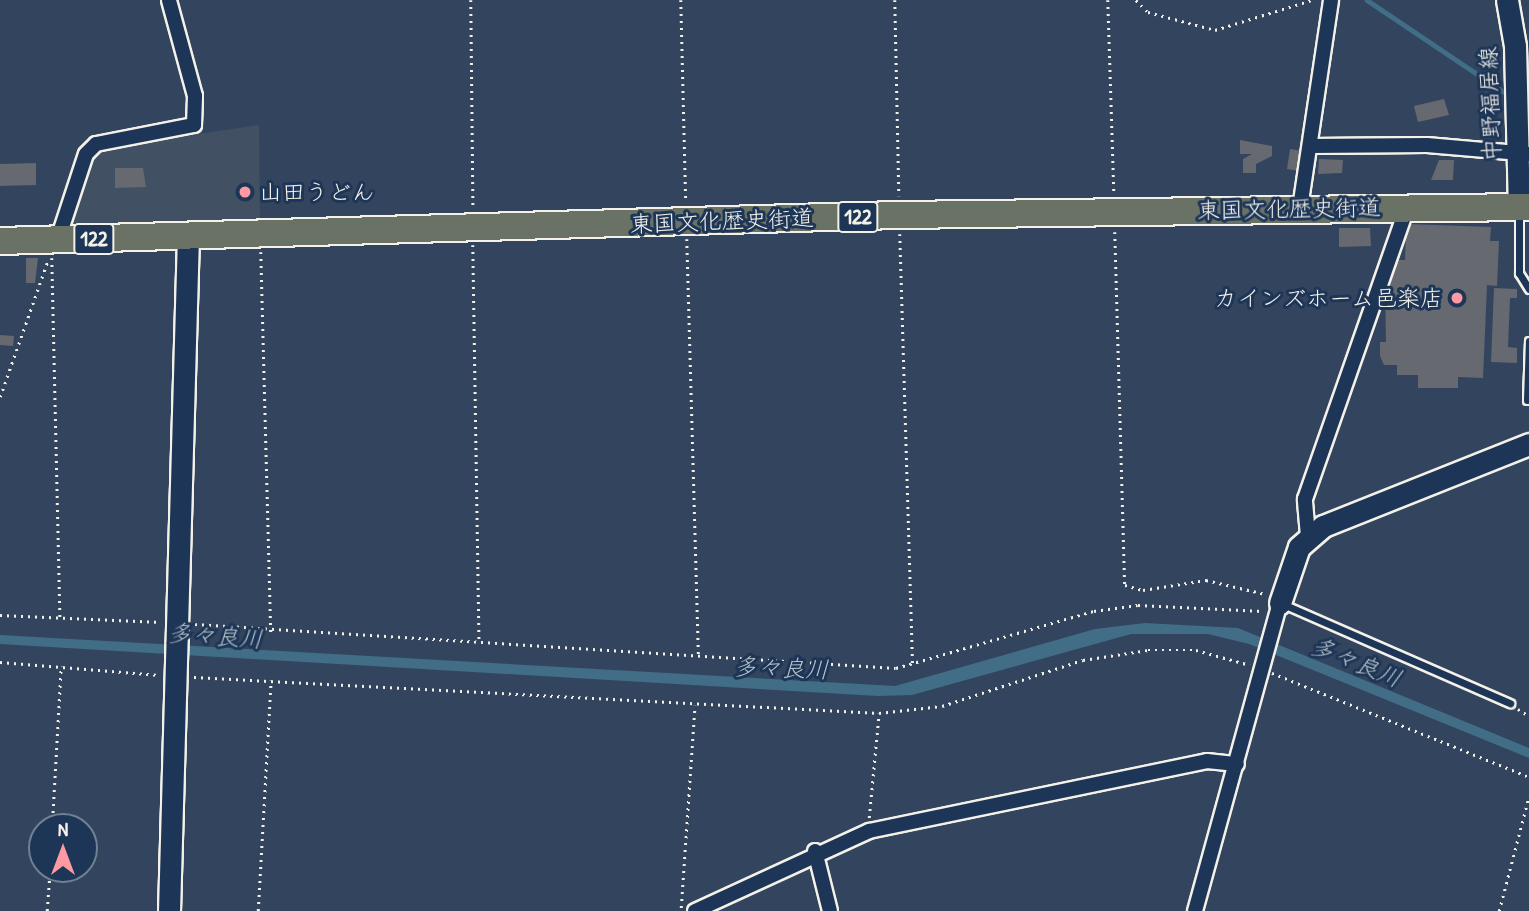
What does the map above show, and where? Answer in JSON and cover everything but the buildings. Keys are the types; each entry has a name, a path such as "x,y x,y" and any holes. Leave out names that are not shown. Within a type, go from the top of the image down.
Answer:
{"highway":[{"name":"東国文化歴史街道","path":"0,241 899,215 1524,207"}],"street":[{"path":"53,240 86,154 96,144 194,125 195,96 169,0"},
{"path":"1300,208 1331,0"},
{"name":"中野福居線","path":"1507,0 1522,47 1524,207"},
{"path":"1310,146 1523,153"},
{"path":"1195,911 1276,613 1308,536 1305,499 1407,207"},
{"path":"169,911 188,236"},
{"path":"1308,536 1529,444"},
{"path":"695,911 815,851 867,832 1207,761 1237,764"},
{"path":"815,851 830,911"}],"lane":[{"path":"1524,207 1519,273 1529,289"},
{"path":"1527,400 1529,341"},
{"path":"1276,613 1510,703"}],"path":[{"path":"471,0 479,640"},
{"path":"681,0 699,656"},
{"path":"895,0 913,664"},
{"path":"1108,0 1125,585 1143,590 1206,580 1250,587 1276,613"},
{"path":"1136,0 1147,12 1215,30 1312,0"},
{"path":"261,235 271,632"},
{"path":"0,397 24,341 53,240"},
{"path":"53,240 60,619"},
{"path":"0,615 176,623 271,632 699,656 913,664 1116,608 1209,606 1276,613"},
{"path":"0,662 271,680 879,713 942,706 1083,660 1149,650 1196,650 1262,667 1529,777"},
{"path":"53,813 61,666"},
{"path":"258,911 271,680"},
{"path":"1510,703 1529,716"},
{"path":"682,911 695,704"},
{"path":"867,832 879,713"},
{"path":"1499,911 1529,796"},
{"path":"47,911 49,883"}],"shaded area":[{"path":"259,125 260,221 67,226 98,149"},
{"path":"1145,623 1238,628 1529,748 1529,758 1249,644 1208,634 1131,634 912,695 878,696 0,644 0,635 895,686 1095,629"}],"waterway":[{"path":"1367,0 1504,92"}],"place":[{"name":"山田うどん","path":"245,192"},
{"name":"カインズホーム邑楽店","path":"1457,298"}],"water label":[{"name":"多々良川","path":"215,636"},
{"name":"多々良川","path":"1356,662"},
{"name":"多々良川","path":"781,668"}]}
